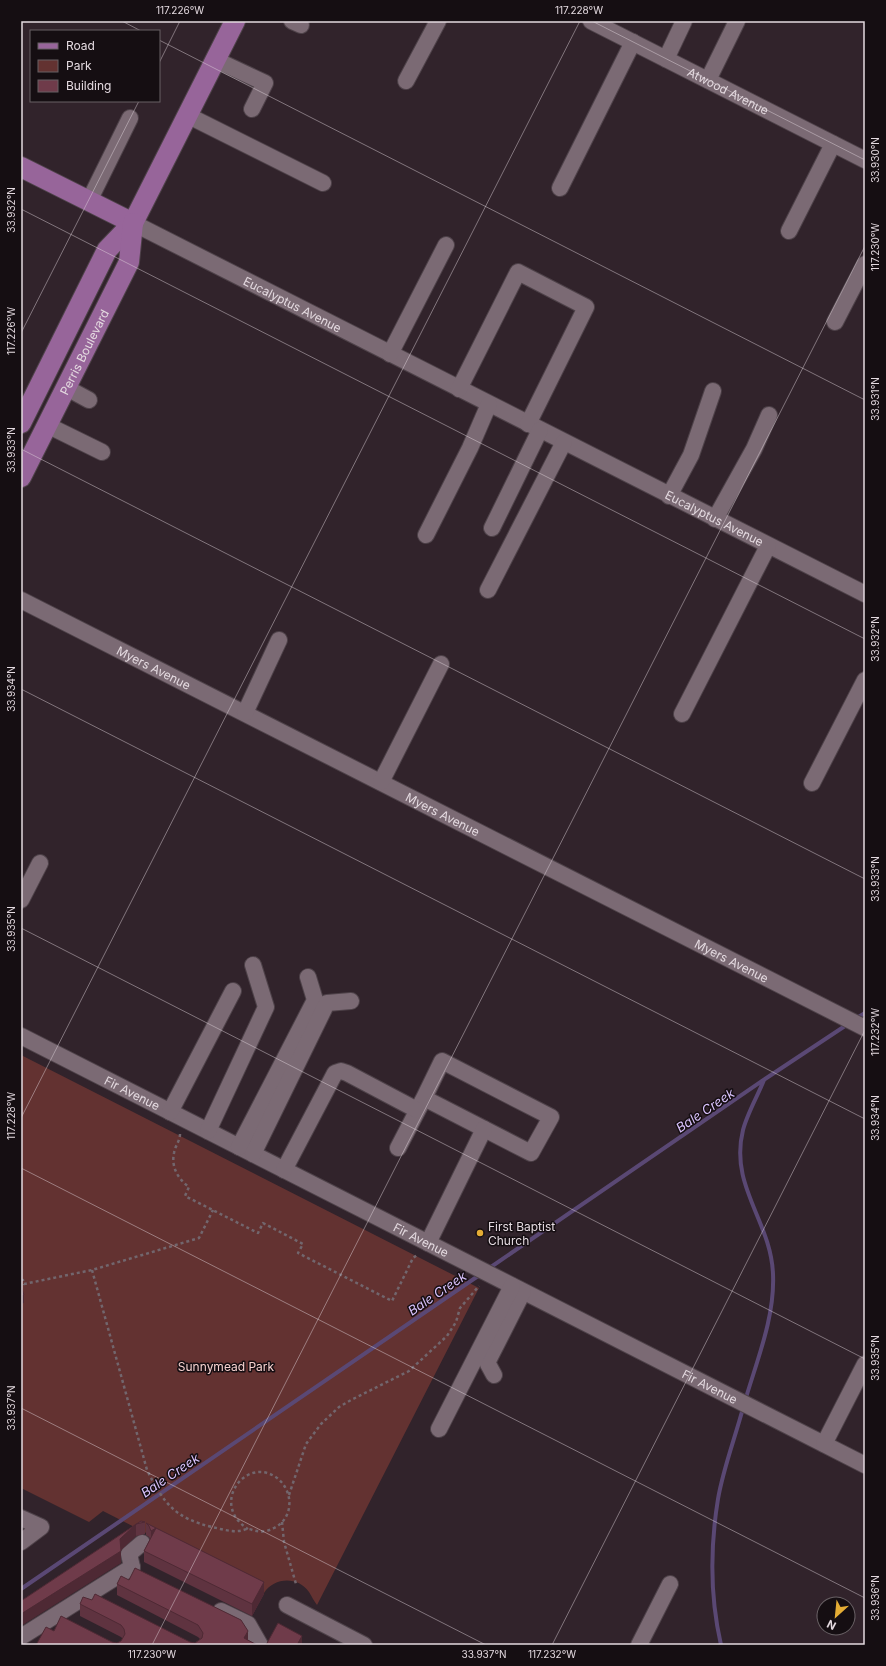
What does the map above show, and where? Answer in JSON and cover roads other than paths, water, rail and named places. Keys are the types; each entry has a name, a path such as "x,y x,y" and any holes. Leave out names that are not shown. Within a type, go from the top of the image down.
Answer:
{"main road":[{"name":"Perris Boulevard","path":"21,423 107,250 133,223 235,21"},
{"name":"Eucalyptus Avenue","path":"21,167 133,223"},
{"name":"Perris Boulevard","path":"21,477 129,262 133,223"}],"street":[{"path":"406,81 438,21"},
{"name":"Atwood Avenue","path":"591,21 865,160"},
{"path":"666,59 684,21"},
{"path":"708,80 737,21"},
{"path":"560,188 633,42"},
{"path":"216,60 265,83 252,109"},
{"path":"188,115 322,183"},
{"path":"89,201 130,118"},
{"path":"789,231 833,144"},
{"name":"Eucalyptus Avenue","path":"133,223 865,594"},
{"path":"390,354 446,245"},
{"path":"835,322 865,264"},
{"path":"459,389 518,272 586,307 492,528"},
{"path":"66,387 89,400"},
{"path":"669,496 691,455 713,391"},
{"path":"426,535 470,448 489,404"},
{"path":"715,519 754,449 769,415"},
{"path":"47,425 102,452"},
{"path":"488,590 564,442"},
{"path":"682,714 768,546"},
{"name":"Myers Avenue","path":"21,600 865,1028"},
{"path":"245,713 279,640"},
{"path":"381,782 441,664"},
{"path":"812,783 865,680"},
{"path":"21,900 40,863"},
{"path":"208,1131 266,1007 253,965"},
{"path":"246,1151 315,1000 308,977"},
{"path":"170,1112 233,992"},
{"path":"246,1151 327,1004 351,1001"},
{"name":"Fir Avenue","path":"21,1036 284,1170 423,1249 481,1270 865,1465"},
{"path":"284,1170 335,1073 341,1071 420,1104 484,1129 532,1153 551,1117 442,1061 420,1104 398,1148"},
{"path":"423,1249 484,1129"},
{"path":"494,1375 488,1361 517,1289"},
{"path":"439,1429 517,1289"},
{"path":"824,1444 865,1364"},
{"path":"21,1518 41,1528 21,1542"},
{"path":"21,1637 65,1618 139,1571 129,1554 142,1542"},
{"path":"639,1645 670,1584"},
{"path":"207,1604 248,1624 260,1645"},
{"path":"287,1605 364,1645"}],"waterway":[{"name":"Bale Creek","path":"855,1019 865,1013"},
{"name":"Bale Creek","path":"488,1269 765,1079 848,1024"},
{"path":"745,1401 764,1338 773,1290 771,1255 766,1237 746,1186 740,1150 745,1124 764,1080"},
{"name":"Bale Creek","path":"21,1589 481,1274"},
{"path":"721,1645 717,1627 712,1572 715,1517 720,1488 743,1408"}],"place":[{"name":"First Baptist Church","path":"480,1233"}],"park label":[{"name":"Sunnymead Park","path":"226,1366"}]}
